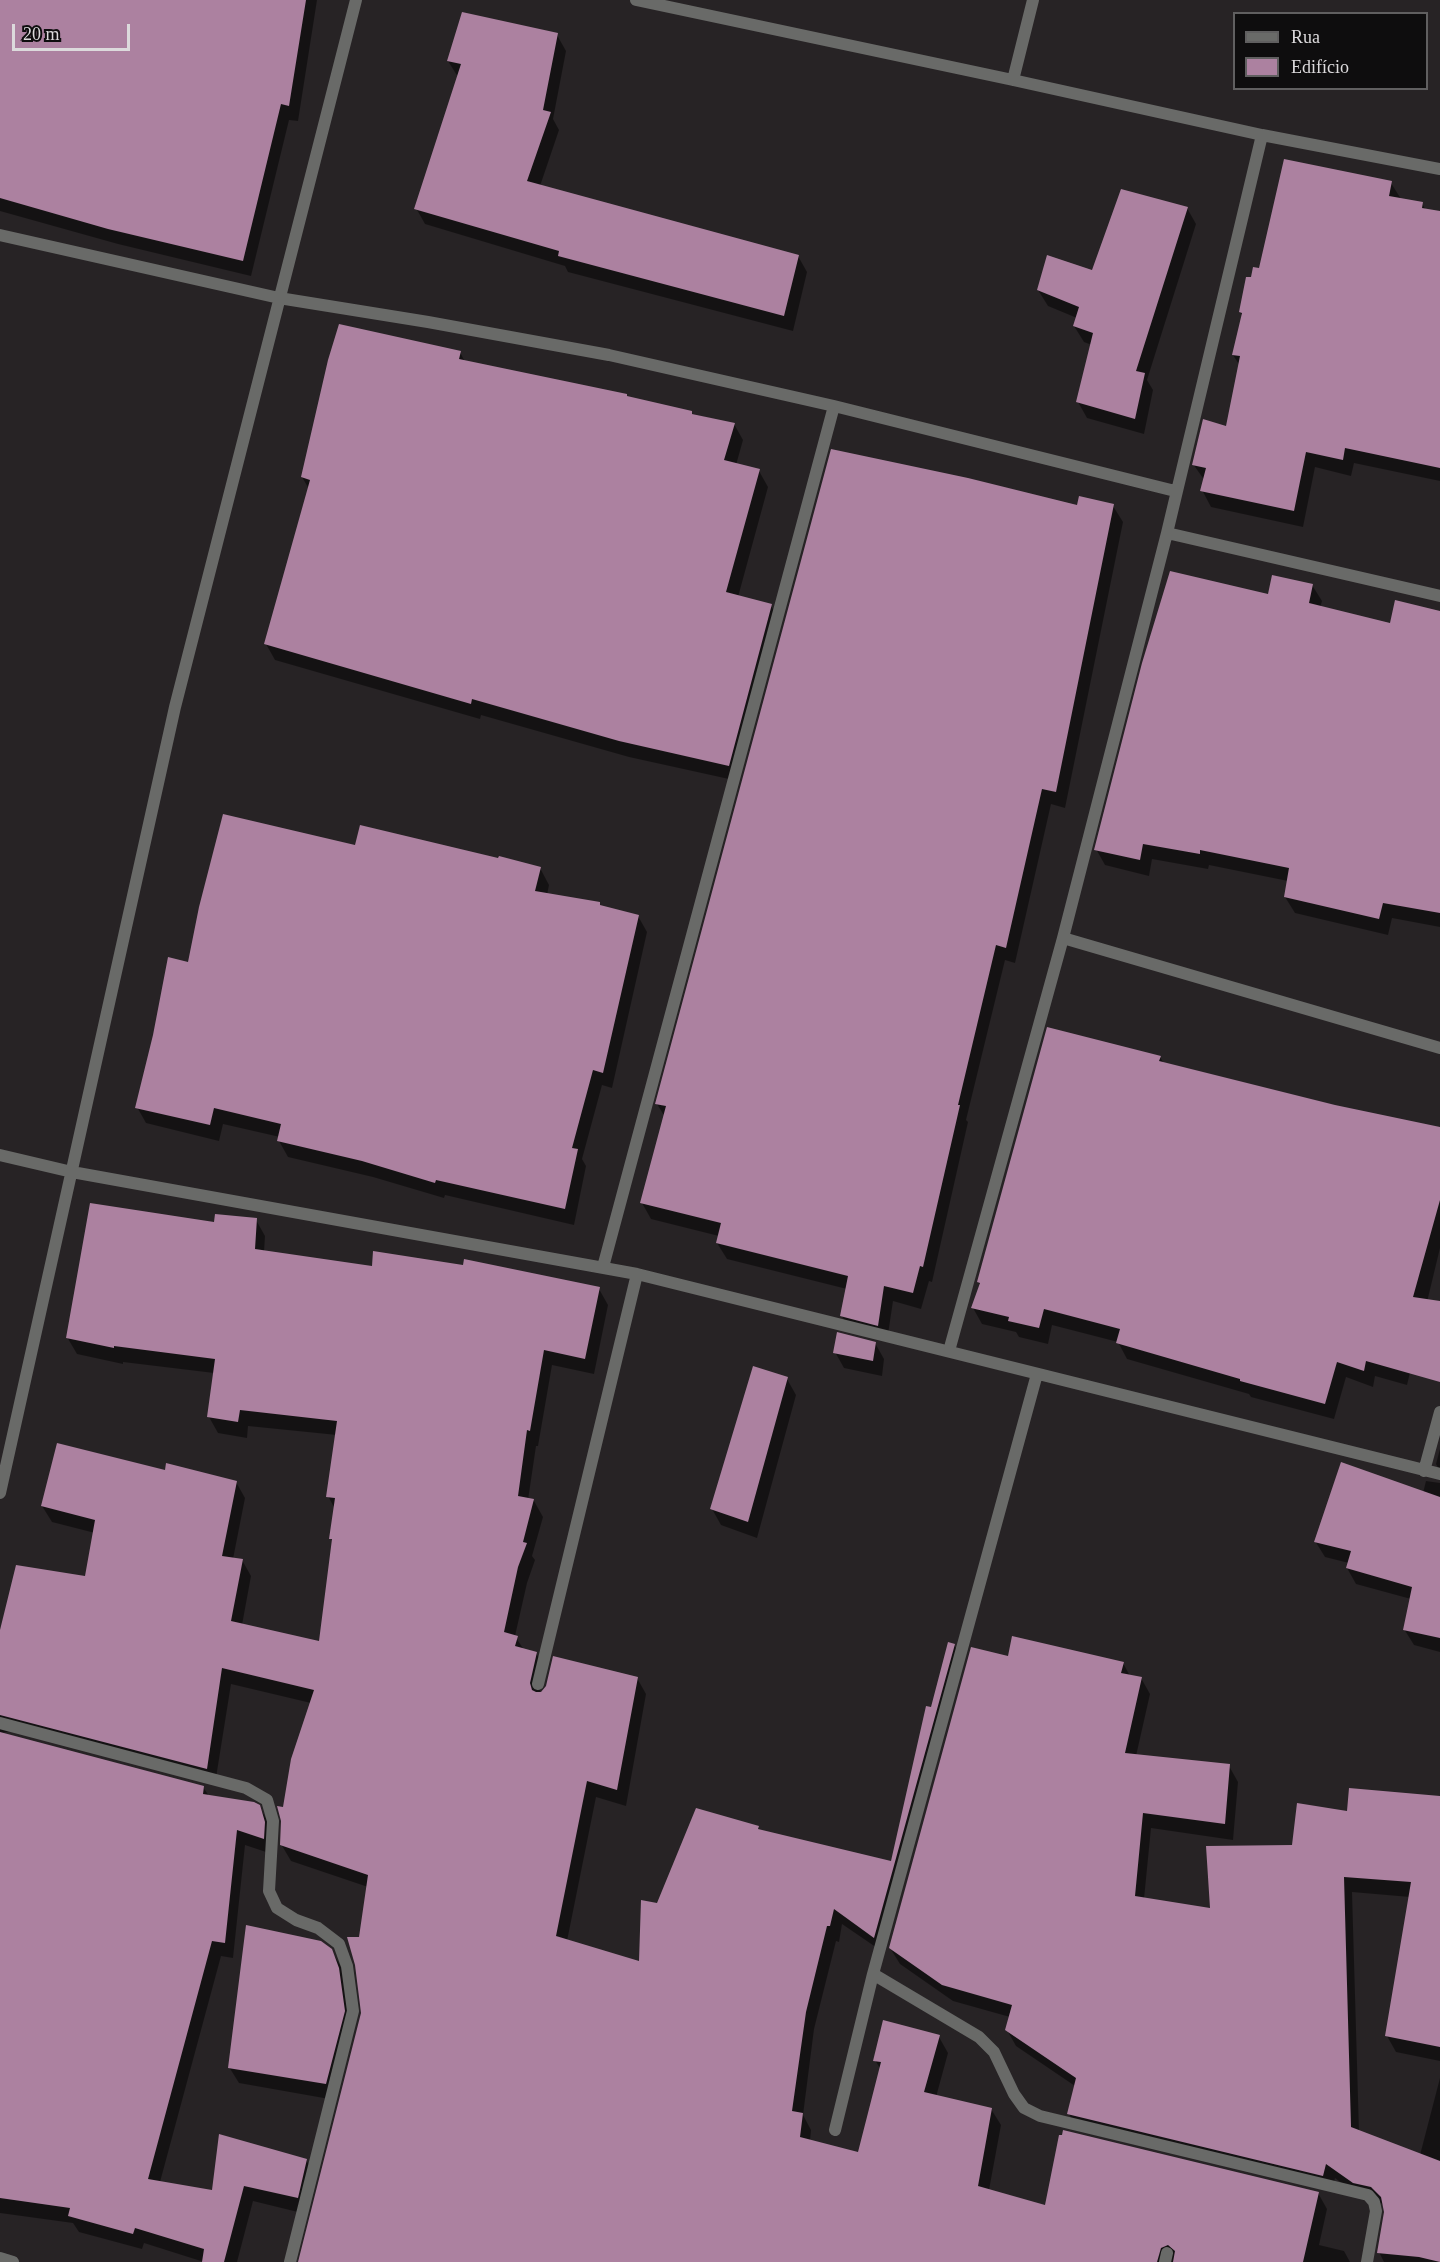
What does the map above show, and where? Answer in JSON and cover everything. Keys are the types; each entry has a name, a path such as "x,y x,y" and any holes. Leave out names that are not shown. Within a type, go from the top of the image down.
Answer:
{"street":[{"path":"0,1493 176,707 356,0"},
{"path":"636,0 1262,135 1440,169"},
{"path":"1013,80 1033,0"},
{"path":"949,1351 1063,938 1167,533 1175,491 1262,135"},
{"path":"0,234 279,298 609,355 834,406 1175,491"},
{"path":"603,1267 834,406"},
{"path":"1167,533 1440,596"},
{"path":"1063,938 1440,1048"},
{"path":"0,1155 72,1172 637,1274 1440,1474"},
{"path":"538,1684 637,1274"},
{"path":"835,2130 873,1974 1037,1374"},
{"path":"1424,1471 1440,1412"},
{"path":"0,1723 246,1788 267,1800 273,1821 269,1891 277,1908 296,1920 318,1928 339,1944 347,1966 353,2011 290,2262"},
{"path":"873,1974 979,2037 994,2052 1014,2094 1024,2108 1040,2116 1368,2195 1374,2202 1376,2211 1367,2262"},
{"path":"0,2258 13,2262"}],"building":[{"path":"0,0 306,0 289,106 281,104 243,261 108,229 0,198"},
{"path":"462,12 558,33 543,110 551,112 527,181 799,255 784,316 558,256 559,251 414,209 461,64 447,61"},
{"path":"1284,159 1392,181 1389,196 1423,202 1422,208 1440,211 1440,468 1345,448 1343,460 1306,452 1294,511 1200,491 1206,468 1192,465 1203,419 1226,426 1240,356 1232,355 1242,313 1239,312 1246,277 1251,277 1253,267 1259,268"},
{"path":"1121,189 1188,207 1136,371 1145,373 1135,419 1076,402 1093,333 1073,326 1079,307 1037,290 1047,255 1092,270"},
{"path":"339,324 461,351 459,359 627,394 627,396 692,411 692,414 735,423 724,460 760,469 726,592 772,604 729,766 619,741 472,699 471,704 264,644 310,480 301,477 328,360"},
{"path":"831,449 968,478 1077,505 1079,496 1114,504 1056,792 1042,789 1006,948 996,945 923,1267 920,1266 913,1293 884,1286 878,1326 840,1316 848,1276 716,1243 721,1223 640,1203 666,1106 655,1104"},
{"path":"1170,571 1268,594 1272,575 1313,584 1309,603 1390,623 1395,600 1440,611 1440,913 1383,903 1379,919 1284,897 1289,868 1200,850 1200,854 1143,844 1140,860 1094,850 1142,663"},
{"path":"223,814 355,845 360,825 498,858 499,856 541,867 535,891 600,902 600,905 639,915 603,1073 593,1070 572,1148 578,1149 565,1209 436,1180 435,1183 362,1161 277,1141 281,1124 214,1108 210,1125 135,1108 153,1035 168,957 188,962 199,907"},
{"path":"1047,1027 1161,1056 1159,1061 1335,1105 1440,1127 1440,1200 1413,1297 1440,1301 1440,1382 1366,1361 1364,1371 1337,1362 1325,1404 1116,1343 1120,1329 1044,1309 1039,1328 1008,1321 1009,1317 971,1308 980,1283 977,1282"},
{"path":"90,1203 214,1222 215,1214 257,1218 255,1249 372,1266 373,1251 463,1265 464,1259 600,1287 585,1359 544,1350 530,1431 527,1430 518,1496 534,1499 523,1542 527,1543 518,1567 504,1632 518,1636 515,1646 537,1652 530,1683 532,1690 536,1692 541,1692 546,1686 553,1656 638,1677 617,1790 587,1781 556,1936 639,1961 641,1900 657,1903 696,1808 759,1826 758,1829 891,1861 926,1706 931,1707 948,1642 955,1644 874,1938 834,1909 830,1926 827,1926 806,2012 792,2111 803,2113 800,2137 858,2152 881,2062 873,2061 883,2020 940,2035 924,2092 992,2108 978,2186 1045,2205 1059,2135 1062,2135 1063,2130 1319,2192 1303,2262 1173,2262 1175,2251 1168,2245 1161,2248 1157,2262 298,2262 361,2013 355,1965 347,1937 359,1937 368,1875 280,1845 281,1821 277,1806 283,1807 291,1759 314,1690 222,1668 207,1769 0,1715 0,1630 16,1565 85,1576 95,1520 41,1506 57,1443 165,1470 166,1463 237,1481 222,1556 243,1559 231,1621 319,1641 335,1498 326,1497 337,1421 240,1410 238,1422 207,1417 215,1359 114,1346 114,1348 66,1338"},
{"path":"837,1332 876,1342 873,1361 833,1353"},
{"path":"753,1366 788,1377 748,1522 710,1509"},
{"path":"1341,1462 1440,1497 1440,1638 1403,1630 1412,1587 1346,1568 1351,1551 1314,1542"},
{"path":"1012,1636 1124,1662 1121,1673 1142,1677 1125,1753 1230,1764 1225,1824 1143,1813 1135,1896 1210,1908 1206,1846 1292,1845 1297,1803 1347,1811 1349,1788 1440,1796 1440,2047 1385,2036 1411,1882 1344,1877 1351,2127 1440,2161 1440,2262 1419,2257 1377,2253 1384,2212 1381,2197 1371,2187 1353,2183 1326,2164 1323,2176 1067,2114 1076,2078 1005,2030 1012,2005 942,1985 889,1948 971,1647 1008,1656"},
{"path":"0,1732 204,1786 203,1794 254,1802 260,1805 265,1822 264,1839 237,1830 225,1943 212,1941 148,2179 212,2190 219,2134 307,2159 298,2198 244,2186 224,2262 202,2262 204,2249 135,2228 133,2234 68,2216 70,2208 0,2198"},
{"path":"246,1925 321,1941 332,1949 339,1968 345,2011 326,2084 228,2068"}]}
